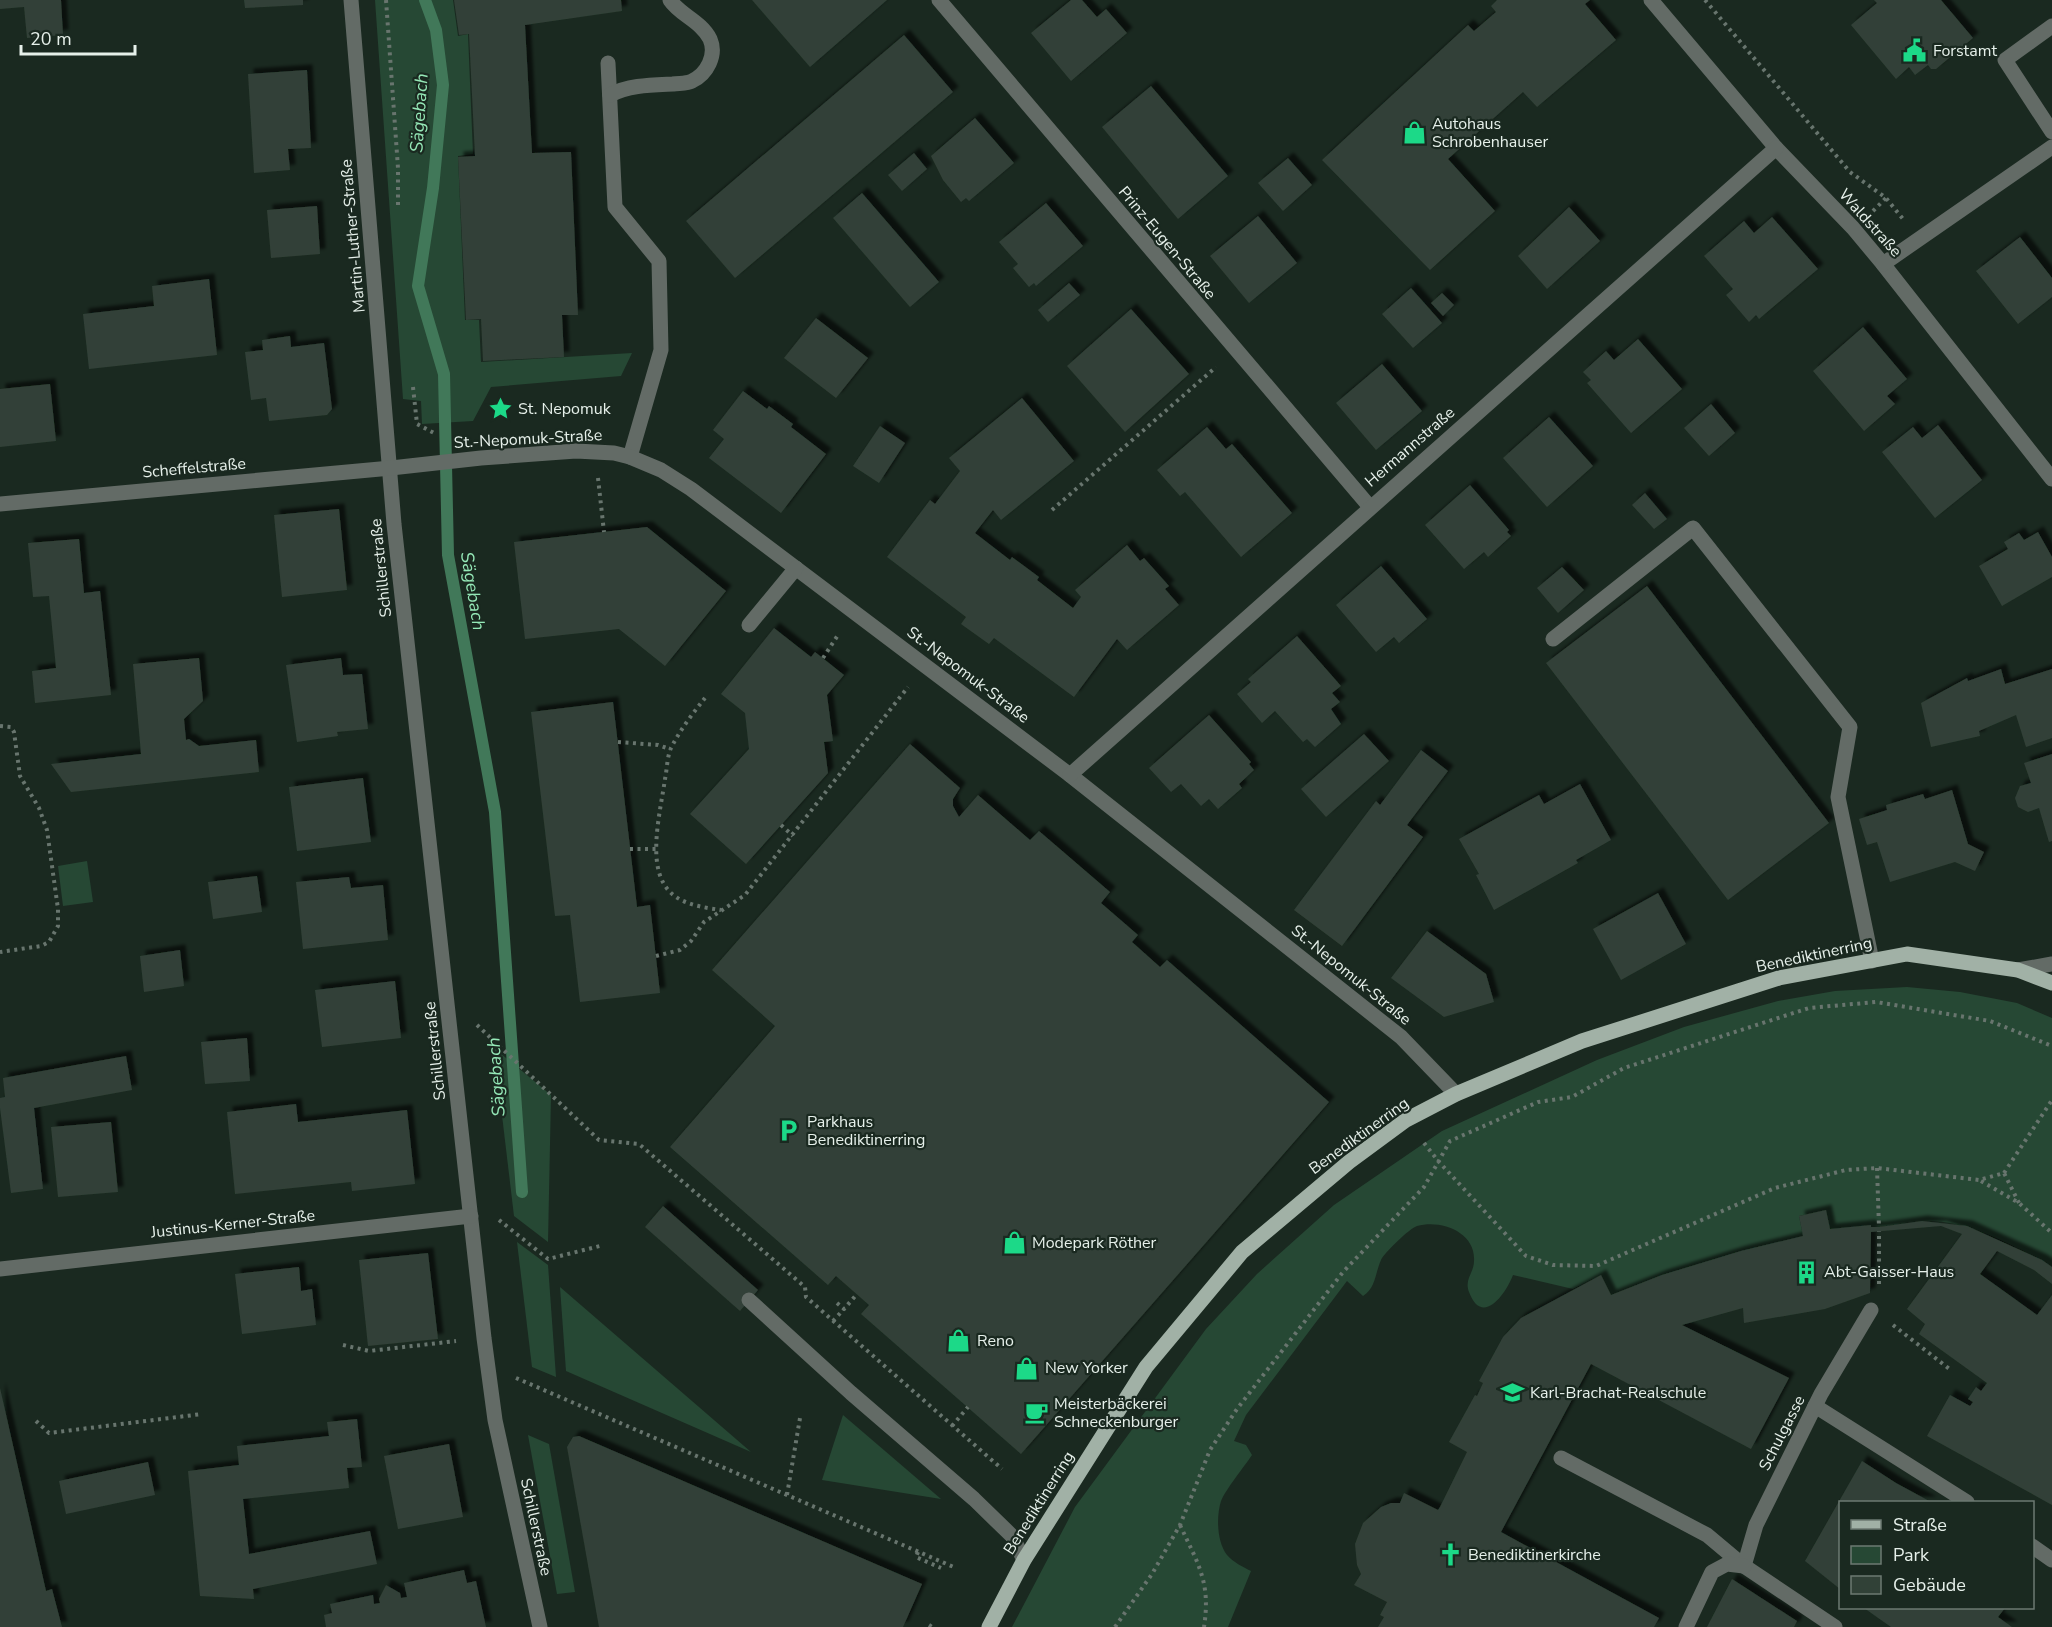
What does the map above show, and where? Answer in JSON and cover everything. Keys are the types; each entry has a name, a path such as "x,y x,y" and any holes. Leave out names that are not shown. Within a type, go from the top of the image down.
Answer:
{"main road":[{"name":"Benediktinerring","path":"989,1627 1024,1560 1146,1367 1242,1252 1358,1155 1406,1120 1456,1094 1582,1041 1779,978 1907,954 2018,970 2052,983"}],"street":[{"name":"Martin-Luther-Straße","path":"351,0 391,468"},
{"path":"610,95 624,88 691,82 705,71 713,55 710,39 703,29 670,0"},
{"name":"Prinz-Eugen-Straße","path":"939,0 1234,350 1370,507"},
{"name":"Waldstraße","path":"1651,0 1776,148 1853,228 2052,479"},
{"path":"2052,26 2005,60 2052,132"},
{"path":"608,63 615,207 659,261 661,350 630,457"},
{"path":"1883,264 2052,147"},
{"name":"Hermannstraße","path":"1070,775 1776,148"},
{"name":"St.-Nepomuk-Straße","path":"391,468 481,458 595,451 630,457 661,470 691,489 1070,775 1401,1037 1456,1094"},
{"name":"Scheffelstraße","path":"0,504 391,468"},
{"name":"Schillerstraße","path":"391,468 394,524 484,1338 498,1432 540,1627"},
{"path":"1553,639 1694,528 1850,727 1838,797 1872,961"},
{"path":"749,625 796,568"},
{"path":"2018,970 2052,964"},
{"name":"Justinus-Kerner-Straße","path":"0,1269 471,1216"},
{"path":"749,1300 851,1393 974,1499 1012,1536 1024,1560"},
{"name":"Schulgasse","path":"1744,1566 1756,1525 1815,1406 1875,1306"},
{"path":"1815,1406 1964,1501"},
{"path":"1561,1458 1707,1535 1744,1566 1835,1627"},
{"path":"2034,1547 2052,1560"},
{"path":"1686,1627 1712,1572 1727,1564 1744,1566"}],"path":[{"path":"386,0 398,168 398,215"},
{"path":"1706,0 1850,172 1886,198 1918,238"},
{"path":"1052,510 1234,350"},
{"path":"412,377 417,424 434,433"},
{"path":"595,451 604,532"},
{"path":"656,956 680,950 691,941 705,922 745,895 899,700 924,664"},
{"path":"705,698 670,749 659,816 657,865 664,885 678,898 694,906 722,910"},
{"path":"0,726 11,727 14,732 20,776 39,808 47,830 58,909 58,926 49,942 41,946 0,952"},
{"path":"618,742 658,745 670,749"},
{"path":"781,825 793,836"},
{"path":"630,849 657,849"},
{"path":"1115,1627 1152,1574 1180,1525 1210,1450 1237,1409 1343,1272 1424,1187 1450,1141 1538,1102 1572,1097 1624,1068 1809,1008 1876,1002 1990,1022 2052,1046"},
{"path":"489,1037 599,1140 639,1144 804,1287 806,1297 1002,1469"},
{"path":"1424,1143 1526,1256 1553,1265 1596,1266 1775,1188 1846,1170 1877,1168 1979,1180 2004,1173 2052,1100"},
{"path":"1877,1168 1879,1229 1875,1306 1894,1327 1952,1371"},
{"path":"2004,1173 2019,1203"},
{"path":"1979,1180 2019,1203 2052,1233"},
{"path":"471,1216 499,1220 548,1259 600,1246"},
{"path":"833,1320 856,1294"},
{"path":"837,1303 844,1309"},
{"path":"343,1345 369,1351 484,1338"},
{"path":"488,1366 956,1568"},
{"path":"952,1426 968,1407"},
{"path":"36,1421 49,1433 202,1414"},
{"path":"787,1495 800,1418"},
{"path":"1180,1525 1204,1577 1207,1608 1204,1627"},
{"path":"918,1552 916,1557 941,1568"}],"green space":[{"path":"375,0 453,0 458,36 468,34 473,154 458,156 465,320 479,320 481,362 632,353 621,376 491,387 473,421 422,424 421,401 403,399"},
{"path":"87,861 93,902 63,906 58,866"},
{"path":"1907,987 1960,992 2017,1003 2052,1018 2052,1267 1999,1239 1954,1224 1922,1221 1877,1227 1870,1225 1830,1229 1826,1210 1799,1216 1803,1236 1706,1262 1611,1295 1601,1275 1573,1289 1513,1275 1505,1291 1493,1304 1480,1307 1474,1302 1468,1287 1474,1261 1469,1242 1463,1235 1446,1226 1426,1224 1417,1226 1403,1236 1383,1257 1373,1285 1367,1293 1363,1296 1347,1281 1246,1415 1234,1441 1246,1445 1252,1455 1223,1496 1218,1514 1219,1536 1224,1550 1232,1560 1251,1571 1228,1627 1012,1627 1075,1507 1206,1329 1257,1274 1334,1205 1442,1131 1597,1060 1684,1027 1778,1001 1835,991"},
{"path":"494,1048 551,1095 548,1242 514,1216"},
{"path":"517,1242 548,1265 556,1377 532,1367"},
{"path":"560,1287 751,1452 566,1371"},
{"path":"843,1415 941,1499 822,1480"},
{"path":"528,1435 549,1444 575,1592 557,1594"}],"building":[{"path":"0,0 61,0 63,35 27,38 24,7 0,9"},
{"path":"244,0 303,0 303,5 245,8"},
{"path":"454,0 621,0 622,11 525,25 532,153 571,152 578,315 562,315 564,357 483,361 481,319 466,320 458,157 475,156 469,34 459,35"},
{"path":"752,0 887,0 810,67"},
{"path":"1071,0 1082,0 1097,17 1106,9 1127,33 1071,81 1031,33"},
{"name":"Autohaus Schrobenhauser","path":"1497,0 1590,0 1585,4 1616,40 1537,107 1523,92 1448,159 1495,211 1430,270 1322,160 1468,25 1474,31 1496,12 1491,6"},
{"name":"Forstamt","path":"1874,0 1941,0 1973,38 1936,69 1931,69 1928,65 1915,75 1909,67 1896,79 1851,25 1877,3"},
{"path":"904,35 953,92 735,278 686,221"},
{"path":"307,70 311,148 288,149 290,170 254,173 248,74"},
{"path":"1151,86 1228,176 1178,219 1102,127"},
{"path":"975,118 1014,163 969,201 966,198 961,202 943,180 931,156"},
{"path":"914,153 927,169 902,191 888,175"},
{"path":"1288,158 1312,185 1283,211 1258,183"},
{"path":"862,193 939,282 910,307 833,218"},
{"path":"1046,203 1083,246 1036,286 1034,283 1029,287 1013,268 1018,264 999,242"},
{"path":"317,206 320,254 271,258 267,210"},
{"path":"1569,207 1600,241 1547,289 1518,256"},
{"path":"1258,216 1297,263 1249,303 1210,256"},
{"path":"1772,217 1818,269 1759,319 1756,315 1749,322 1726,295 1733,289 1704,256 1744,221 1754,233"},
{"path":"2020,237 2052,278 2052,297 2018,324 1976,271"},
{"path":"209,279 217,355 89,369 83,314 154,306 152,286"},
{"path":"1069,283 1080,295 1048,322 1038,310"},
{"path":"1411,288 1442,323 1413,348 1382,314"},
{"path":"1442,293 1454,305 1443,316 1431,303"},
{"path":"1131,309 1189,374 1125,432 1067,366"},
{"path":"816,318 868,358 836,398 784,358"},
{"path":"1863,327 1907,379 1887,396 1895,404 1864,431 1813,371"},
{"path":"290,336 291,347 324,343 332,409 327,415 269,421 266,398 251,400 245,352 263,350 262,340"},
{"path":"1638,339 1682,389 1631,433 1587,383 1591,380 1583,372 1606,351 1614,360"},
{"path":"1382,364 1422,411 1376,450 1336,403"},
{"path":"50,384 56,441 0,447 0,389"},
{"path":"743,391 767,409 769,406 793,424 791,427 826,454 781,513 709,458 724,439 713,430"},
{"path":"1022,398 1074,461 1001,520 993,510 975,533 1010,560 1012,557 1039,577 1037,580 1073,608 1081,597 1075,590 1127,545 1140,561 1144,558 1169,586 1165,589 1179,605 1127,650 1117,639 1074,697 994,638 989,644 961,624 966,617 887,557 930,500 935,504 960,471 949,458"},
{"path":"1711,404 1735,433 1709,456 1684,428"},
{"path":"1549,417 1593,466 1547,507 1503,458"},
{"path":"1938,425 1982,480 1935,518 1882,452 1913,427 1922,438"},
{"path":"880,426 905,443 879,483 853,466"},
{"path":"1207,427 1226,449 1232,444 1292,513 1241,557 1185,492 1180,496 1157,470"},
{"path":"1470,485 1509,530 1507,532 1511,536 1488,557 1484,552 1464,569 1425,525"},
{"path":"1645,493 1667,519 1654,529 1632,505"},
{"path":"339,509 347,590 282,597 274,515"},
{"path":"647,527 726,591 665,666 619,629 525,639 514,542"},
{"path":"2038,532 2052,557 2052,577 2002,606 1979,566 2008,549 2004,542 2019,533 2024,540"},
{"path":"79,539 84,593 100,591 111,695 35,703 32,671 56,668 49,596 33,597 28,543"},
{"path":"1381,566 1427,619 1399,643 1394,637 1376,652 1336,605"},
{"path":"1562,567 1584,590 1558,613 1537,588"},
{"path":"1647,586 1829,823 1728,900 1546,663"},
{"path":"774,628 811,657 815,652 844,675 827,695 833,741 824,742 828,773 746,864 690,814 749,749 745,713 721,694"},
{"path":"1297,636 1341,686 1332,693 1340,702 1331,709 1341,724 1315,747 1307,739 1303,742 1275,711 1262,723 1237,694 1251,682 1248,679"},
{"path":"199,658 203,701 184,719 186,740 189,739 199,746 256,740 259,772 71,792 51,764 141,754 133,664"},
{"path":"341,658 343,675 362,674 368,729 337,732 338,736 297,742 286,665"},
{"path":"2001,669 2005,684 2052,669 2052,738 2026,747 2016,715 1979,731 1980,736 1931,747 1921,703 1967,678 1968,681"},
{"path":"613,702 637,907 650,905 660,993 580,1002 570,915 555,916 531,712"},
{"path":"1209,715 1251,762 1249,764 1254,770 1239,784 1242,788 1218,809 1209,799 1201,806 1181,784 1171,792 1149,768"},
{"path":"1364,734 1389,761 1326,817 1301,789"},
{"path":"910,744 960,788 953,799 953,806 959,817 978,795 1030,840 1039,831 1110,892 1101,903 1138,935 1132,942 1160,967 1167,960 1329,1102 1021,1454 861,1314 869,1305 836,1276 828,1285 670,1147 775,1026 712,970"},
{"path":"1421,750 1448,771 1407,825 1423,837 1342,946 1294,910 1376,801 1380,805"},
{"path":"2052,754 2052,841 2049,842 2039,808 2028,812 2018,807 2015,798 2020,786 2031,783 2024,763"},
{"path":"363,778 371,842 297,851 289,787"},
{"path":"1580,784 1611,840 1576,860 1578,863 1494,910 1476,875 1479,874 1459,839 1539,795 1544,804"},
{"path":"1952,790 1968,844 1984,852 1975,871 1955,862 1890,882 1877,842 1867,845 1859,819 1887,810 1886,805 1923,794 1925,799"},
{"path":"257,876 262,912 213,919 208,882"},
{"path":"349,877 351,888 383,885 388,940 303,949 296,882"},
{"path":"1658,893 1686,944 1621,980 1593,929"},
{"path":"1427,931 1486,974 1494,1002 1444,1017 1391,978"},
{"path":"180,950 184,986 144,992 140,956"},
{"path":"395,981 401,1038 322,1047 315,990"},
{"path":"247,1038 250,1081 205,1084 201,1042"},
{"path":"126,1056 132,1090 34,1108 43,1189 11,1193 0,1108 0,1098 5,1097 3,1078"},
{"path":"296,1104 298,1122 407,1110 415,1184 352,1191 351,1182 235,1194 227,1112"},
{"path":"111,1122 118,1192 58,1197 51,1127"},
{"path":"663,1206 758,1290 740,1311 645,1227"},
{"path":"1826,1210 1830,1229 1871,1225 1871,1227 1879,1227 1922,1221 1967,1226 2042,1260 2052,1267 2052,1284 2034,1270 1997,1251 1980,1274 2037,1315 2052,1295 2052,1505 1927,1436 1950,1395 1970,1406 1973,1402 1968,1399 1976,1387 1981,1391 1987,1383 1919,1334 1925,1324 1907,1309 1962,1234 1941,1226 1871,1232 1870,1293 1825,1309 1744,1323 1743,1308 1682,1325 1789,1378 1751,1449 1591,1364 1501,1532 1659,1618 1654,1627 1378,1627 1384,1617 1380,1615 1387,1602 1354,1585 1361,1574 1357,1565 1355,1544 1363,1523 1381,1507 1391,1503 1400,1503 1404,1493 1438,1510 1467,1452 1449,1442 1475,1395 1477,1396 1483,1383 1479,1381 1503,1337 1521,1318 1601,1275 1611,1295 1662,1275 1741,1251 1803,1236 1799,1216"},
{"path":"428,1253 438,1339 368,1346 359,1260"},
{"path":"299,1267 301,1291 312,1289 316,1325 242,1334 235,1274"},
{"path":"0,1388 46,1591 52,1589 62,1627 0,1627"},
{"path":"357,1419 362,1467 347,1468 349,1488 243,1499 249,1554 370,1531 377,1564 253,1589 254,1599 200,1596 188,1471 239,1465 237,1446 329,1436 327,1422"},
{"path":"579,1436 922,1584 903,1627 599,1627 567,1447 573,1437"},
{"path":"449,1444 463,1517 398,1529 384,1456"},
{"path":"1862,1461 1929,1501 1839,1501"},
{"path":"148,1462 155,1495 66,1514 59,1481"},
{"path":"1839,1501 1839,1588 1805,1561"},
{"path":"464,1570 467,1583 476,1581 486,1627 326,1627 324,1615 332,1613 330,1604 373,1595 374,1604 380,1603 379,1599 386,1585 400,1593 401,1598 407,1597 404,1583"},
{"path":"1732,1579 1797,1621 1794,1627 1707,1627"},
{"path":"1865,1609 2004,1609 1998,1617 2012,1627 1891,1627"}],"waterway":[{"name":"Sägebach","path":"425,0 436,30 443,85 433,188 418,286 444,374 448,555 495,812 522,1192"}],"place":[{"name":"Forstamt","path":"1915,51"},
{"name":"Autohaus Schrobenhauser","path":"1414,133"},
{"name":"St. Nepomuk","path":"500,409"},
{"name":"Parkhaus Benediktinerring","path":"789,1131"},
{"name":"Modepark Röther","path":"1014,1243"},
{"name":"Abt-Gaisser-Haus","path":"1806,1272"},
{"name":"Reno","path":"959,1341"},
{"name":"New Yorker","path":"1027,1368"},
{"name":"Karl-Brachat-Realschule","path":"1512,1393"},
{"name":"Meisterbäckerei Schneckenburger","path":"1036,1413"},
{"name":"Benediktinerkirche","path":"1450,1555"}]}
